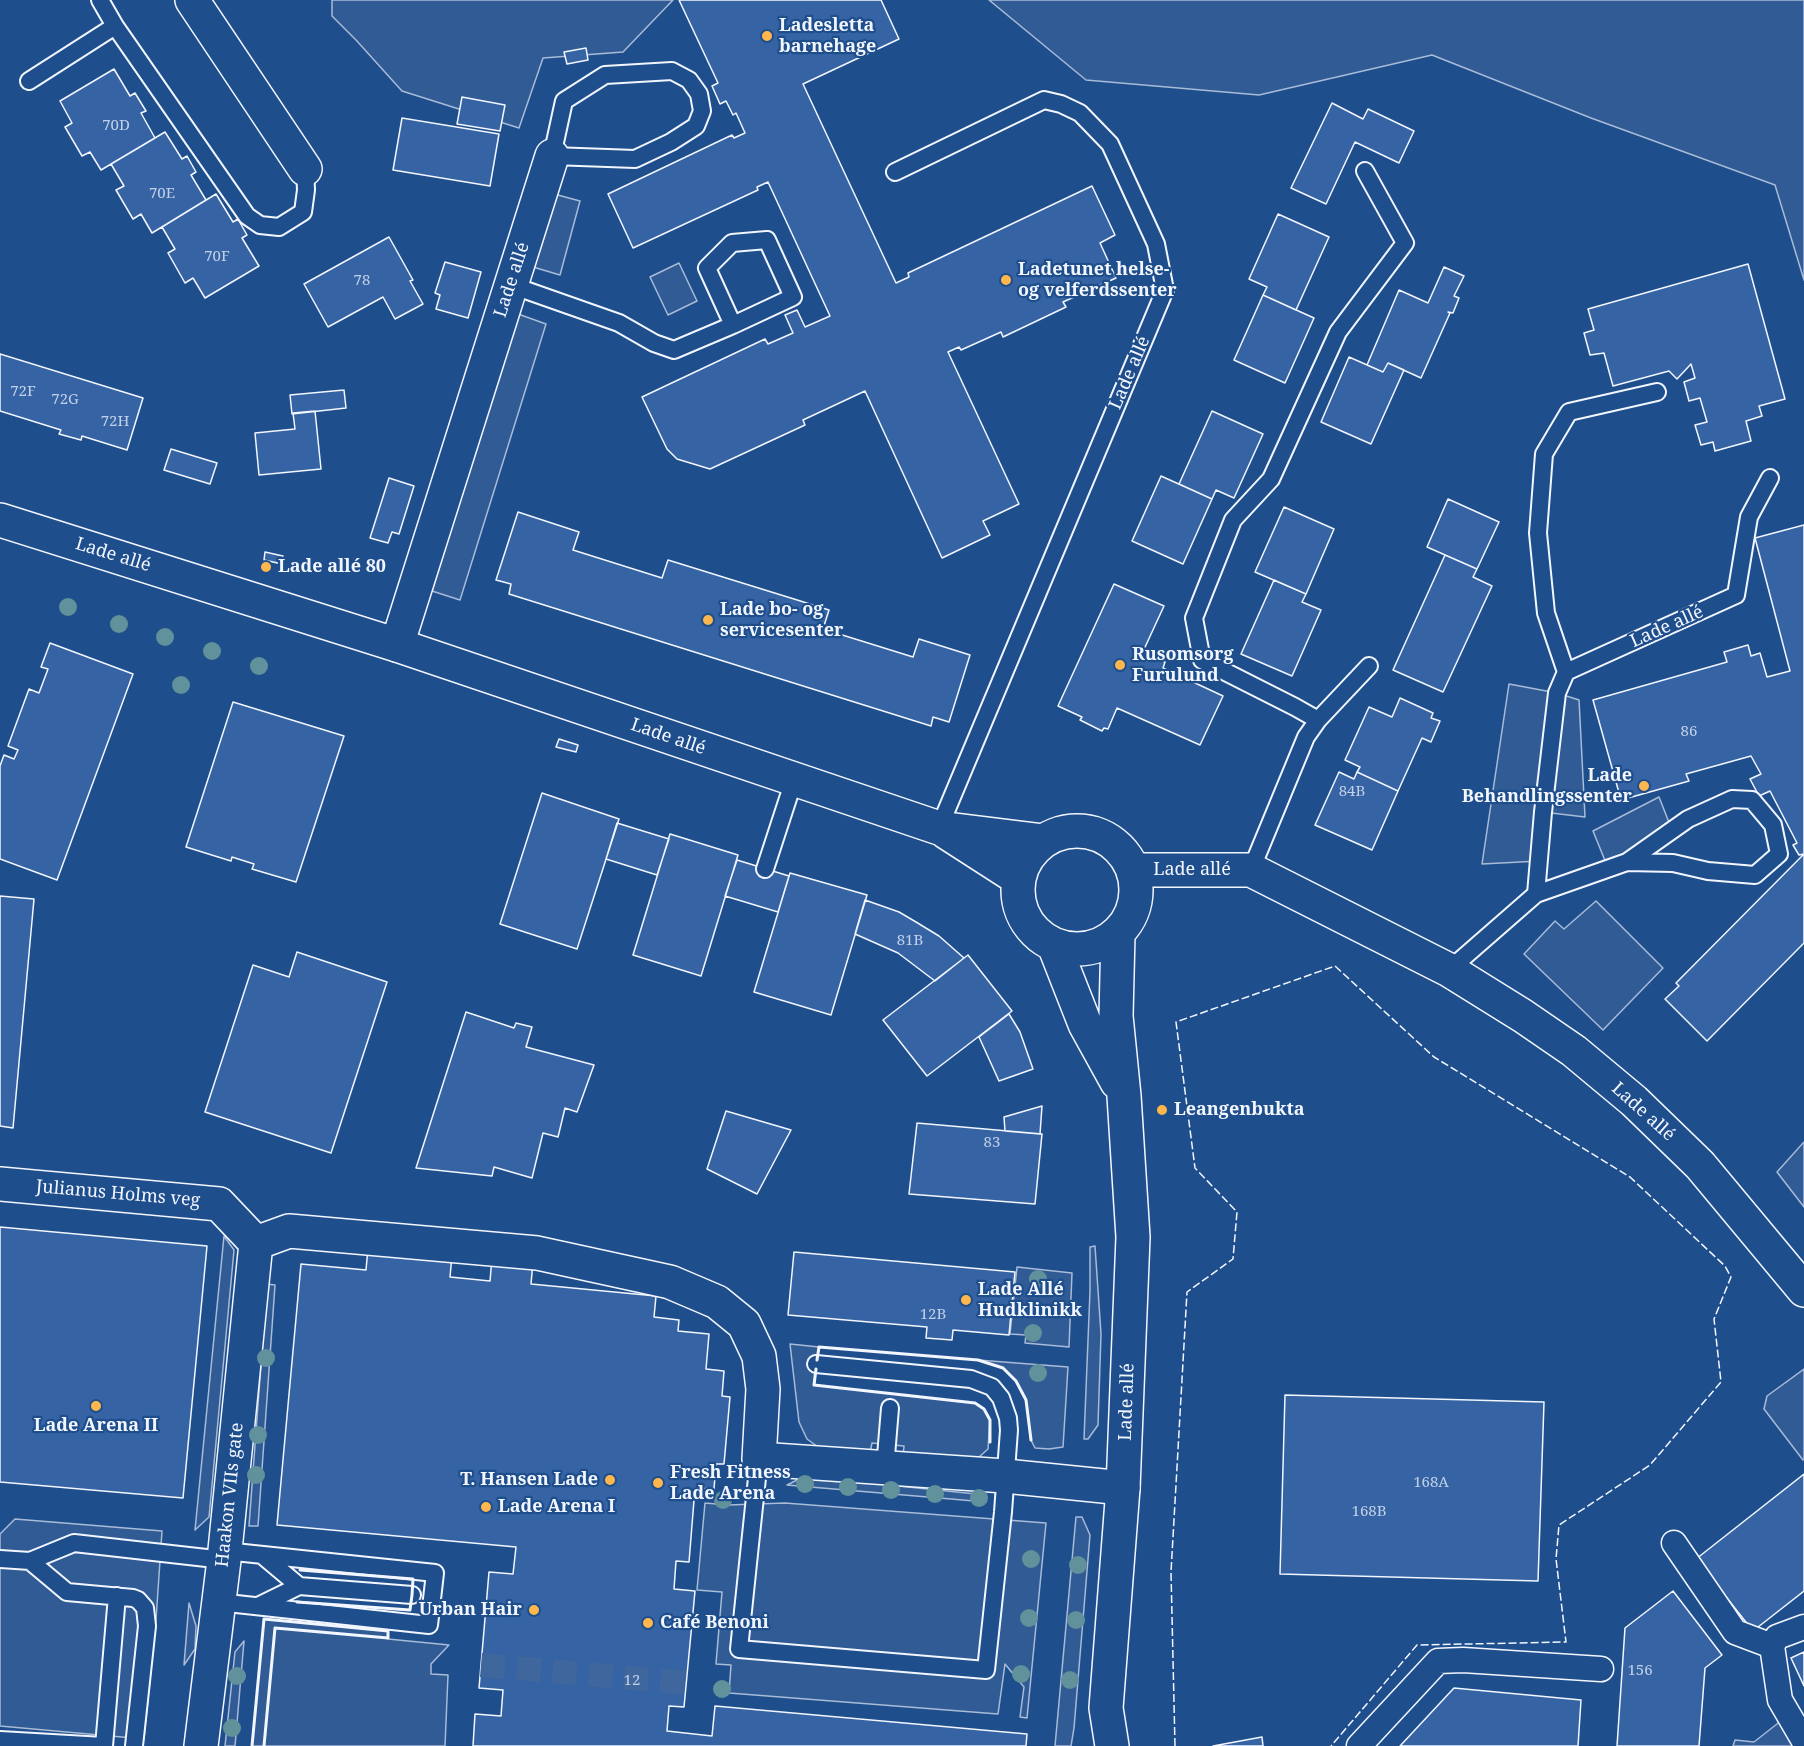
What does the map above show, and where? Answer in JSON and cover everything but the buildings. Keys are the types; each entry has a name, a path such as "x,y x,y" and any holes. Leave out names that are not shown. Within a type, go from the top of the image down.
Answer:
{"street":[{"path":"192,0 305,169"},
{"name":"Lade allé","path":"397,645 552,156"},
{"name":"Lade allé","path":"0,520 397,645 939,828 1044,841"},
{"name":"Lade allé","path":"939,828 1018,879"},
{"path":"1078,831 1096,834 1112,842 1125,854 1134,870 1137,887 1136,904 1129,920 1118,934 1102,945 1084,950 1069,950 1054,945 1037,934 1024,918 1018,899 1018,879 1024,864 1032,851 1044,841 1060,833 1078,831"},
{"name":"Lade allé","path":"1134,870 1251,870 1449,970 1523,1016 1574,1051 1634,1101 1700,1165 1804,1290"},
{"name":"Lade allé","path":"1095,1746 1106,1708 1123,1488 1133,1238 1124,1096 1116,1016 1118,934"},
{"name":"Lade allé","path":"1054,945 1085,1024 1124,1096"},
{"name":"Julianus Holms veg","path":"0,1184 219,1203 256,1243"},
{"path":"256,1243 289,1231 537,1253 670,1282 717,1302 744,1324 759,1356 763,1389 759,1459 1005,1476 1123,1488"},
{"name":"Haakon VIIs gate","path":"201,1746 224,1555 256,1243"},
{"path":"1674,1542 1735,1632 1772,1646"},
{"path":"1804,1627 1777,1637 1772,1646 1780,1700 1804,1741"},
{"path":"1359,1746 1438,1661 1463,1660 1601,1670"},
{"name":"Lade allé","path":"1106,1708 1112,1746"}],"lane":[{"path":"100,0 115,26 247,216 260,225 279,227 303,212 306,190 305,169"},
{"path":"29,81 115,26"},
{"path":"672,71 689,80 699,94 702,111 696,126 672,142 635,159 552,156 564,101 605,75 672,71"},
{"name":"Lade allé","path":"895,172 1044,100 1061,104 1080,113 1110,144 1156,244 1165,290 939,828"},
{"path":"1317,720 1202,660 1194,618 1233,520 1271,479 1338,332 1405,243 1365,171"},
{"path":"511,285 619,323 654,343 674,350 733,325 794,297 767,240 732,243 707,268 733,325"},
{"path":"1536,894 1557,693 1566,672 1546,613 1538,533 1544,454 1569,412 1657,392"},
{"name":"Lade allé","path":"1566,672 1736,596 1749,517 1770,478"},
{"name":"Lade allé","path":"1251,870 1306,737 1317,720 1369,666"},
{"path":"765,869 794,780"},
{"path":"1449,970 1536,894 1628,862 1688,819 1732,799 1752,800 1773,825 1779,854 1755,875 1708,871 1673,864 1628,862"},
{"path":"759,1459 739,1649 986,1670 1005,1476 1008,1418 1001,1398 992,1387 971,1379 816,1364"},
{"path":"885,1468 890,1408"},
{"path":"0,1559 30,1561 74,1543 224,1555 262,1555 435,1573 429,1625 218,1602"},
{"path":"262,1555 299,1586"},
{"path":"30,1561 67,1592 138,1600 145,1608 147,1617 134,1746"},
{"path":"257,1606 299,1586 412,1595"},
{"path":"0,1740 104,1746 117,1596"}],"shaded area":[{"path":"332,0 673,0 623,52 543,58 519,128 402,91 332,16"},
{"path":"989,0 1804,0 1804,280 1775,185 1591,118 1432,55 1259,95 1086,80"},
{"path":"554,194 580,201 560,275 533,267"},
{"path":"679,263 697,301 668,315 650,277"},
{"path":"518,314 546,324 460,600 432,591"},
{"path":"1509,684 1557,693 1579,700 1585,817 1543,812 1539,861 1482,864"},
{"path":"1659,797 1672,830 1608,868 1593,831"},
{"path":"1596,901 1663,968 1603,1030 1524,954 1555,921 1564,929"},
{"path":"1804,1142 1804,1207 1777,1172"},
{"path":"224,1236 234,1250 209,1517 195,1530"},
{"path":"1095,1246 1101,1334 1098,1425 1088,1439 1084,1439 1090,1247"},
{"path":"1017,1267 1072,1273 1069,1347 1025,1343 1026,1335 1010,1334"},
{"path":"267,1284 275,1285 258,1526 249,1526"},
{"path":"790,1344 819,1347 814,1385 975,1403 984,1409 990,1420 988,1449 978,1458 903,1456 904,1446 872,1443 870,1453 818,1447 807,1439 799,1422"},
{"path":"978,1360 1068,1367 1063,1447 1035,1448 1031,1440 1026,1400 1016,1381 1003,1368"},
{"path":"1804,1369 1803,1460 1764,1409 1767,1396"},
{"path":"810,1477 986,1495 986,1502 787,1485"},
{"path":"705,1503 728,1505 785,1503 1046,1523 1027,1718 1020,1717 1024,1687 1005,1664 998,1714 729,1693 731,1665 716,1664 722,1592 697,1590"},
{"path":"1076,1517 1082,1517 1090,1535 1074,1728 1071,1746 1055,1746"},
{"path":"15,1519 162,1531 144,1739 0,1726 0,1534"},
{"path":"189,1603 196,1626 195,1649 184,1665"},
{"path":"264,1619 388,1631 388,1639 449,1645 431,1664 431,1674 448,1675 445,1746 252,1746"},
{"path":"244,1641 235,1746 225,1746 235,1652"},
{"path":"1782,1720 1796,1746 1733,1746 1735,1740 1754,1742"}],"tunnel":[{"path":"481,1665 687,1683"}],"fence":[{"path":"1175,1746 1171,1572 1187,1292 1233,1259 1237,1212 1195,1168 1176,1022 1335,966 1434,1057 1630,1177 1725,1266 1731,1277 1714,1319 1721,1382 1650,1465 1559,1525 1556,1559 1566,1642 1417,1645 1331,1746"}],"wall":[{"path":"817,1360 819,1347 978,1360 1003,1368 1016,1381 1026,1400 1031,1440"},
{"path":"816,1369 814,1385 975,1403 984,1409 990,1420 990,1442"},
{"path":"297,1602 410,1610 412,1595 413,1579 300,1570"},
{"path":"252,1746 264,1619 388,1631 388,1638 275,1628 264,1746"}],"place":[{"name":"Ladesletta barnehage","path":"767,36"},
{"name":"Ladetunet helse- og velferdssenter","path":"1006,280"},
{"name":"Lade allé 80","path":"266,567"},
{"name":"Lade bo- og servicesenter","path":"708,620"},
{"name":"Rusomsorg Furulund","path":"1120,665"},
{"name":"Lade Behandlingssenter","path":"1644,786"},
{"name":"Leangenbukta","path":"1162,1110"},
{"name":"Lade Allé Hudklinikk","path":"966,1300"},
{"name":"Lade Arena II","path":"96,1406"},
{"name":"T. Hansen Lade","path":"610,1480"},
{"name":"Fresh Fitness Lade Arena","path":"658,1483"},
{"name":"Lade Arena I","path":"486,1507"},
{"name":"Urban Hair","path":"534,1610"},
{"name":"Café Benoni","path":"648,1623"}]}
